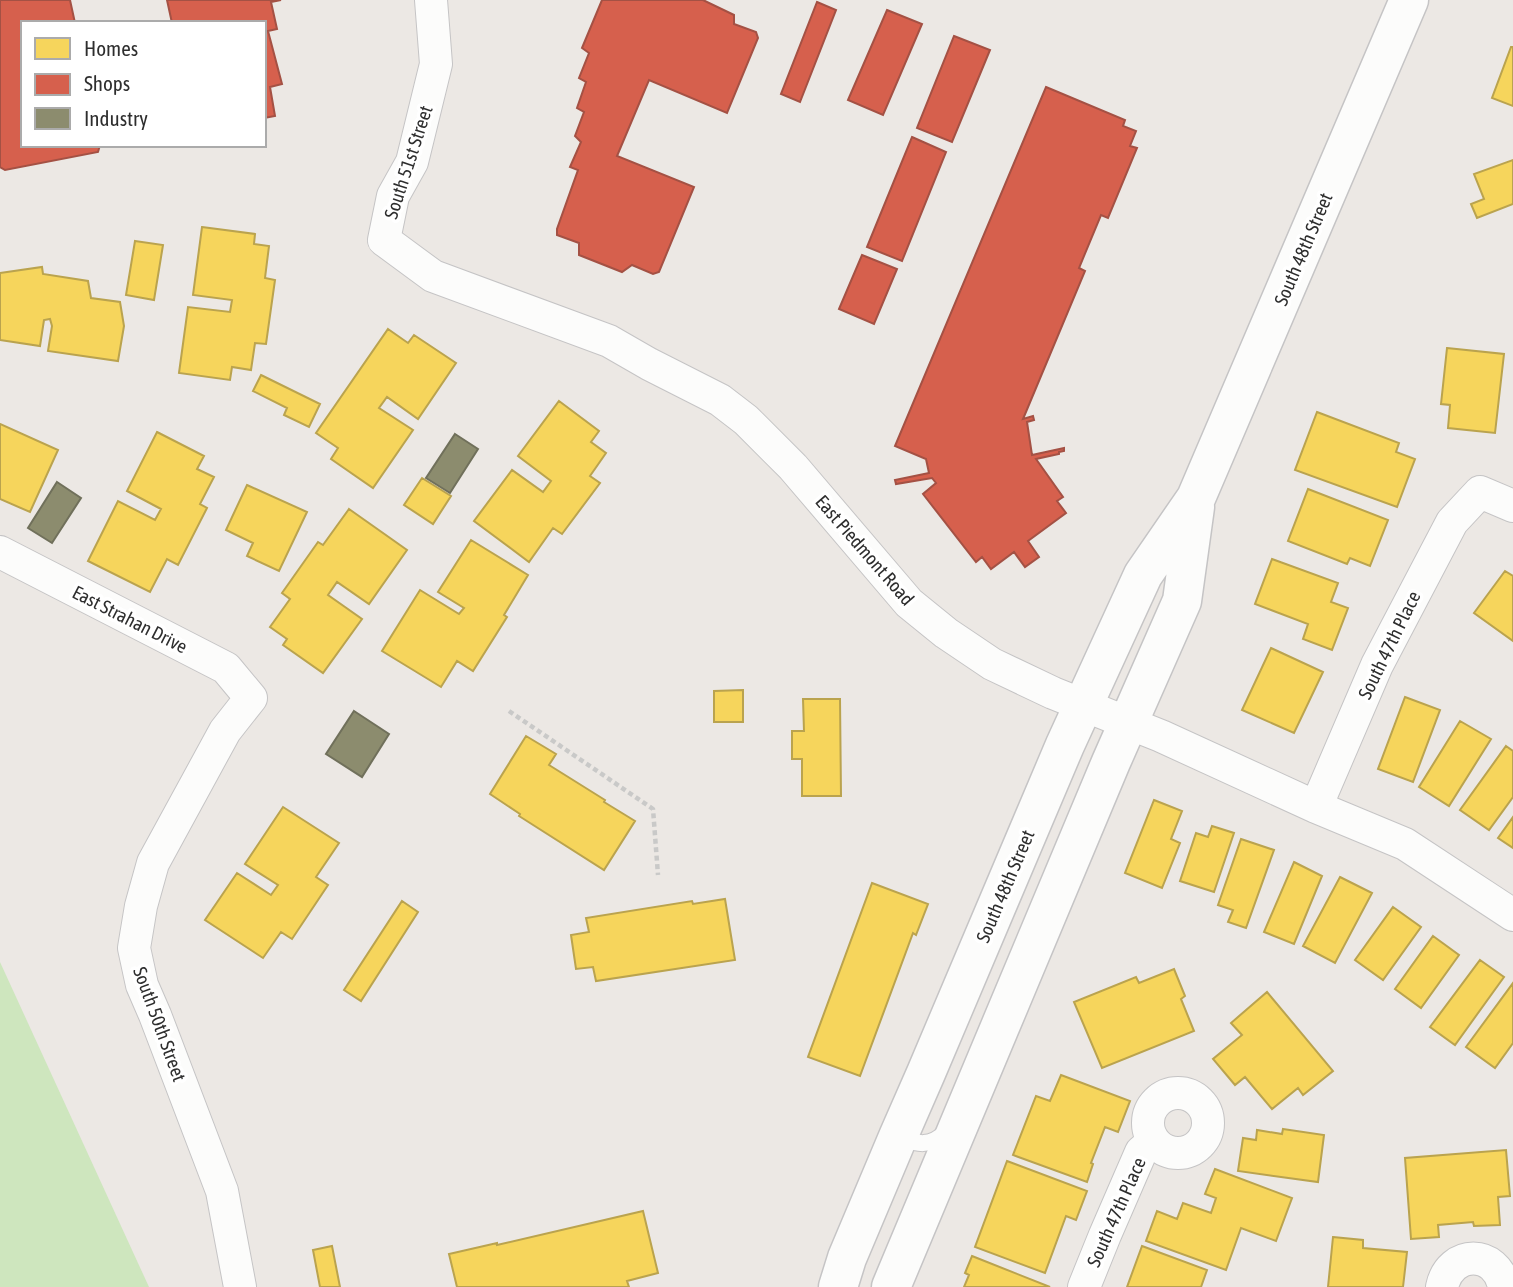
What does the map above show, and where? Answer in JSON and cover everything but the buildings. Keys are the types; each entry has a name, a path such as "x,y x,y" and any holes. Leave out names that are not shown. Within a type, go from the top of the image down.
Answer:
{"main road":[{"name":"South 48th Street","path":"838,1287 847,1258 1083,705 1143,575 1196,498 1409,0"},
{"name":"South 48th Street","path":"891,1287 1182,601 1196,498"}],"street":[{"name":"South 51st Street","path":"384,240 393,196 412,162 436,64 431,0"},
{"name":"East Piedmont Road","path":"384,240 433,276 609,341 720,400 746,420 793,467 909,603 946,633 992,664 1405,844 1513,915"},
{"name":"South 47th Place","path":"1316,807 1383,653 1452,522 1480,492 1513,506"},
{"name":"East Strahan Drive","path":"0,552 226,668 251,698"},
{"name":"South 50th Street","path":"240,1287 222,1191 142,985 134,948 141,906 153,863 225,730 251,698"},
{"name":"South 47th Place","path":"1084,1287 1141,1152 1154,1141"},
{"path":"1442,1287 1449,1269 1458,1262 1478,1259 1495,1268 1504,1287"}],"lane":[{"path":"898,1137 917,1143 936,1141 960,1120"}],"path":[{"path":"509,711 653,809 658,875"}],"green space":[{"path":"0,962 149,1287 0,1287"}]}
